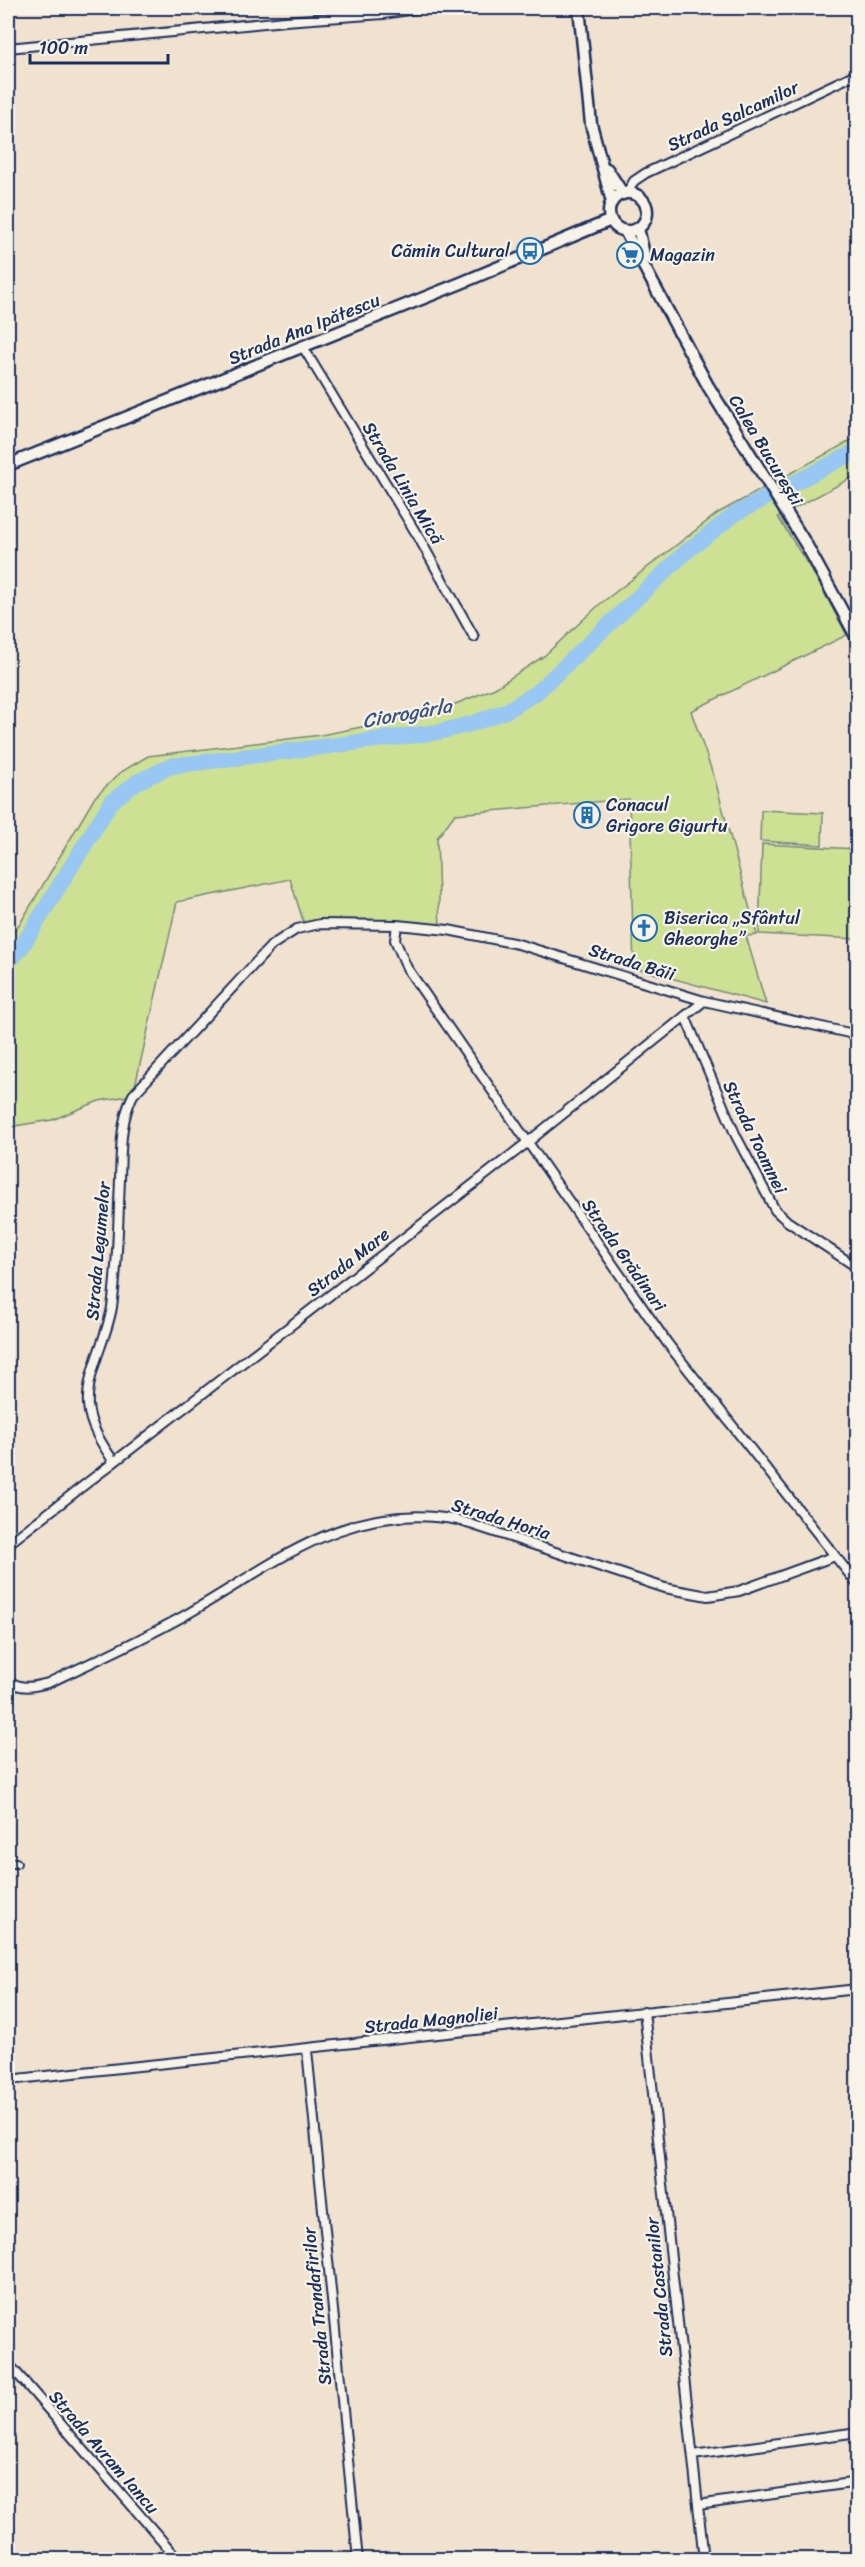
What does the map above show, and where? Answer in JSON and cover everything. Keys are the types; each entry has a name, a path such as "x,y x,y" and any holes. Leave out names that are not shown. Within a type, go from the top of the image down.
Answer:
{"main road":[{"path":"579,8 588,105 598,153 612,202 609,211 611,220 616,227 625,231 638,228 646,218 646,206 638,196 625,193 598,153"},
{"path":"612,202 625,193"},
{"name":"Strada Ana Ipătescu","path":"8,465 611,220"},
{"name":"Calea București","path":"638,228 650,276"},
{"name":"Calea București","path":"625,231 708,386 796,530 858,640"}],"street":[{"path":"8,48 285,21 382,14 421,8"},
{"name":"Strada Salcamilor","path":"625,193 646,173 858,73"},
{"name":"Strada Linia Mică","path":"303,347 419,538 474,637"},
{"name":"Strada Băii","path":"127,1106 133,1095 273,945 297,929 321,924 397,925 448,930 518,944 704,1000 858,1035"},
{"name":"Strada Grădinari","path":"397,925 395,940 407,968 668,1344 858,1585"},
{"name":"Strada Mare","path":"8,1544 528,1142 704,1000"},
{"name":"Strada Toamnei","path":"685,1016 736,1136 775,1210 787,1221 858,1268"},
{"name":"Strada Legumelor","path":"114,1462 96,1434 90,1418 88,1401 106,1333 114,1289 121,1143 127,1106"},
{"name":"Strada Horia","path":"8,1680 14,1685 30,1688 48,1683 174,1621 259,1569 303,1546 359,1522 382,1517 423,1515 458,1520 665,1588 708,1596 739,1591 835,1556"},
{"name":"Strada Magnoliei","path":"8,2080 307,2050 858,1989"},
{"name":"Strada Castanilor","path":"644,2011 704,2559"},
{"name":"Strada Trandafirilor","path":"307,2050 358,2559"},
{"name":"Strada Avram Iancu","path":"8,2363 179,2559"},
{"path":"693,2455 858,2432"},
{"path":"698,2505 858,2482"}],"green space":[{"path":"857,437 857,475 778,517 815,576 847,635 691,711 715,780 757,935 746,936 766,1004 634,968 629,799 455,814 437,838 440,929 305,927 290,879 177,902 133,1095 99,1101 52,1120 8,1127 8,937 21,922 95,797 121,772 148,756 321,735 448,707 495,688 544,656 600,604 718,513"},
{"path":"761,810 823,813 822,845 760,841"},
{"path":"762,844 857,849 857,939 759,934"}],"waterway":[{"name":"Ciorogârla","path":"8,963 21,948 111,802 137,782 171,766 439,732 474,723 506,711 536,693 686,552 735,514 858,450"}],"place":[{"name":"Cămin Cultural","path":"530,251"},
{"name":"Magazin","path":"630,255"},
{"name":"Conacul Grigore Gigurtu","path":"587,815"},
{"name":"Biserica „Sfântul Gheorghe”","path":"644,928"}]}
